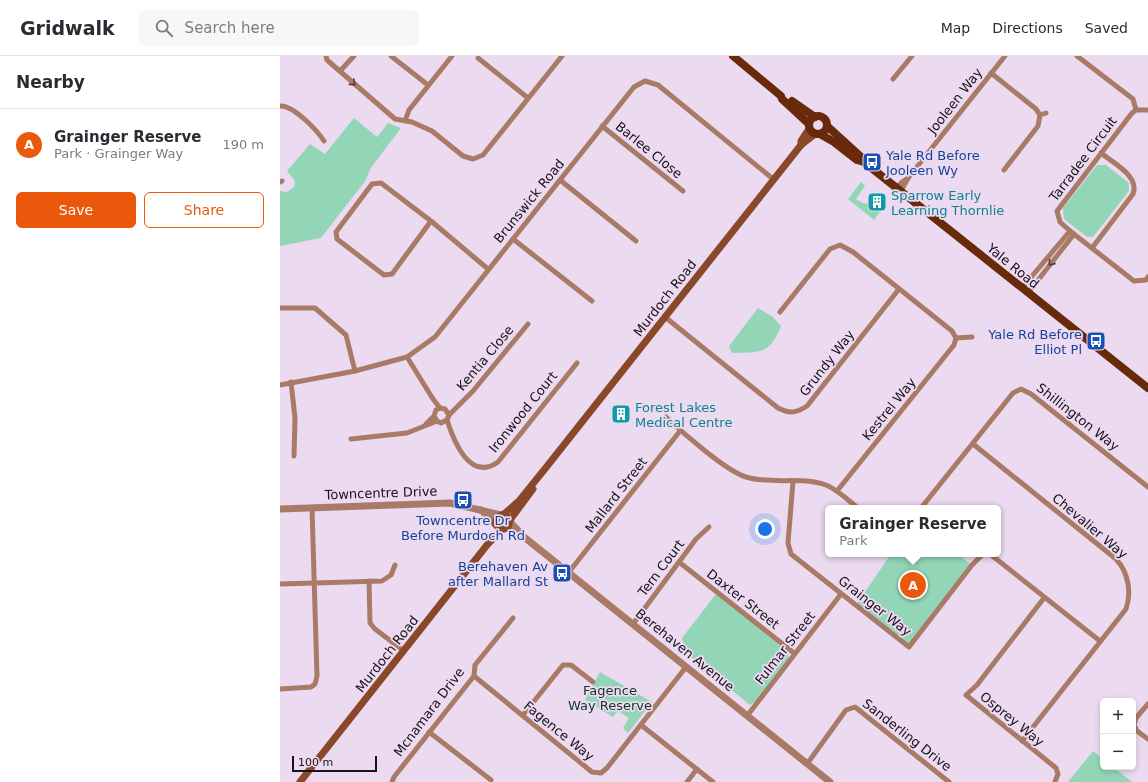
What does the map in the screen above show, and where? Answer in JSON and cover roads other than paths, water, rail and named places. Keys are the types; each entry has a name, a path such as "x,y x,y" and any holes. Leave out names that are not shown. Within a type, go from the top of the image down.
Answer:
{"main road":[{"name":"Yale Road","path":"733,56 781,96 782,99 813,130 834,142 857,160 864,162"},
{"name":"Yale Road","path":"781,96 785,96 798,107 815,117 823,118 827,126 860,156 864,162 1148,387"},
{"path":"815,117 813,130 825,131 827,126"},
{"name":"Murdoch Road","path":"487,545 497,518 518,501 548,465 801,145 805,144 813,130"},
{"name":"Murdoch Road","path":"303,780 487,545 510,525 510,521 532,492 548,465"},
{"path":"502,515 510,521"},
{"path":"495,524 503,530"}],"street":[{"path":"326,56 327,60 395,119 412,122 432,131 463,156 473,159 483,155 562,56"},
{"path":"340,71 354,56"},
{"path":"392,56 428,85"},
{"path":"405,121 409,110 452,56"},
{"path":"894,79 912,56"},
{"name":"Jooleen Way","path":"899,189 902,182 908,178 1005,56"},
{"path":"1078,56 1133,98 1136,110 1148,110"},
{"path":"478,58 528,98"},
{"path":"991,73 1036,109 1040,115 1038,126 1004,170"},
{"name":"Brunswick Road","path":"280,385 407,358 435,337 602,126 634,87 645,81 658,85 774,179"},
{"path":"280,106 284,105 291,109 318,131 324,141"},
{"name":"Tarradee Circuit","path":"1136,110 1057,211 1060,222 1134,281 1146,280 1148,277"},
{"path":"1040,115 1046,113"},
{"name":"Barlee Close","path":"602,126 683,191"},
{"path":"1092,248 1133,194 1135,188 1134,182 1130,177 1101,153"},
{"path":"560,180 636,241"},
{"path":"431,221 392,274 384,275 337,239 336,232 372,184 381,183 431,221 488,269"},
{"path":"1025,290 1070,231"},
{"path":"1025,290 1074,234"},
{"path":"513,239 592,301"},
{"path":"780,312 830,248 837,245 844,246 952,331 956,338 972,336"},
{"name":"Grundy Way","path":"665,318 778,408 788,413 798,412 807,406 899,289"},
{"path":"280,308 315,308 346,335 355,370"},
{"name":"Kentia Close","path":"448,418 473,391 528,324"},
{"name":"Kestrel Way","path":"837,491 954,345 956,338"},
{"name":"Ironwood Court","path":"407,358 432,399 443,409 448,418 451,434"},
{"name":"Ironwood Court","path":"432,399 435,414 439,422 451,434 463,455 470,463 477,467 487,468 498,462 577,363"},
{"path":"291,382 295,418 294,456"},
{"name":"Shillington Way","path":"923,505 1013,393 1021,389 1026,390 1147,485"},
{"name":"Kentia Close","path":"443,409 458,406"},
{"path":"425,425 435,414 443,409"},
{"path":"666,417 680,430 741,476 755,479 820,484 837,491 854,505"},
{"path":"351,439 407,434 425,425 439,422 448,418"},
{"name":"Mallard Street","path":"569,572 680,430"},
{"name":"Chevalier Way","path":"973,444 1122,565 1128,581 1129,600 1126,609 1022,741"},
{"name":"Grainger Way","path":"793,482 788,543 791,554 909,647 972,565 980,557"},
{"name":"Towncentre Drive","path":"280,509 433,503 454,504 502,515"},
{"path":"280,689 311,687 315,684 317,676 312,508"},
{"path":"481,510 495,524"},
{"name":"Berehaven Avenue","path":"510,521 524,537 830,782"},
{"name":"Tern Court","path":"633,624 696,539 709,527"},
{"name":"Berehaven Avenue","path":"503,530 524,537"},
{"path":"994,557 1100,641"},
{"name":"Daxter Street","path":"679,562 794,653"},
{"path":"280,584 382,581 387,579 395,564"},
{"path":"369,581 370,623 375,629 404,651"},
{"name":"Fulmar Street","path":"747,716 794,653 841,594"},
{"name":"Osprey Way","path":"1044,598 977,685 966,695 1056,768 1058,774 1055,782"},
{"name":"Mcnamara Drive","path":"392,782 429,732 474,676 475,665 513,618"},
{"path":"523,715 563,665 571,665 593,682"},
{"name":"Fagence Way","path":"474,676 592,772 601,772 607,768 686,667"},
{"path":"1136,718 1148,704"},
{"name":"Sanderling Drive","path":"807,764 846,710 855,707 950,782"},
{"path":"641,724 713,782"},
{"path":"1136,729 1148,740"},
{"path":"429,732 491,780"},
{"path":"687,782 697,769"}],"place":[{"name":"Yale Rd Before Jooleen Wy","path":"872,162"},
{"name":"Sparrow Early Learning Thornlie","path":"877,202"},
{"name":"Yale Rd Before Elliot Pl","path":"1096,341"},
{"name":"Forest Lakes Medical Centre","path":"621,414"},
{"name":"Towncentre Dr Before Murdoch Rd","path":"463,500"},
{"name":"Berehaven Av after Mallard St","path":"562,573"},
{"name":"Grainger Reserve","path":"913,585"}],"park label":[{"name":"Fagence Way Reserve","path":"610,698"}]}
